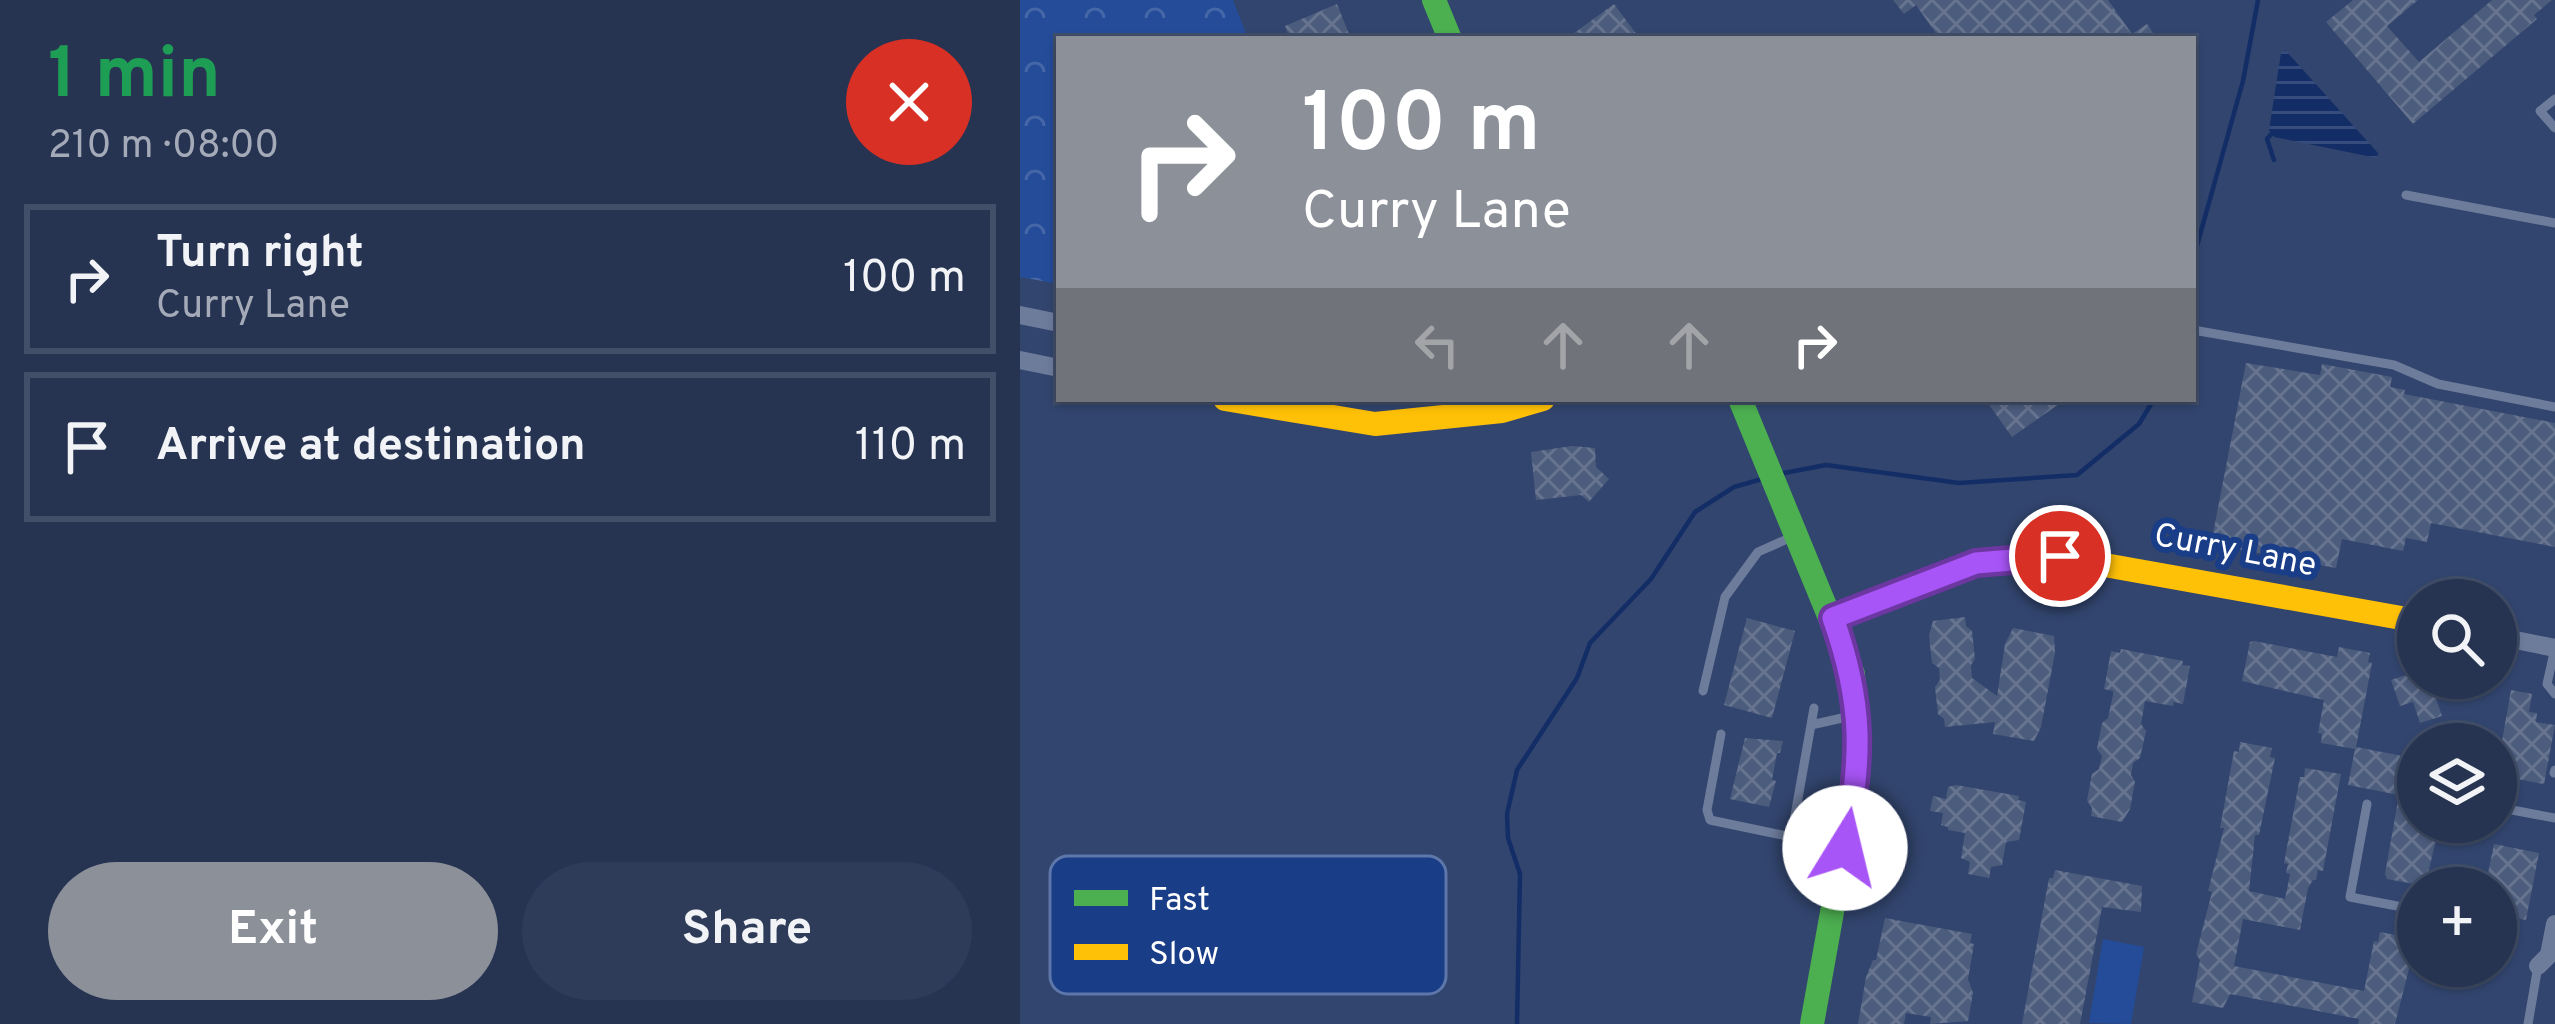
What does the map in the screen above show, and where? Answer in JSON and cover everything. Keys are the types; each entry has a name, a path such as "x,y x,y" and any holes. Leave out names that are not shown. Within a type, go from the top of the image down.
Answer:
{"street":[{"path":"1434,0 1449,36"},
{"path":"1020,315 1056,322"},
{"path":"1020,360 1056,367"},
{"path":"1255,402 1411,422 1502,411 1533,402"},
{"path":"1741,402 1852,674 1858,767 1812,1024"},
{"name":"Curry Lane","path":"1833,618 1976,563 2060,556 2397,617"},
{"path":"2517,640 2555,648"},
{"path":"2538,966 2549,955 2555,924"}],"lane":[{"path":"2555,99 2540,111 2555,128"},
{"path":"2406,195 2555,224"},
{"path":"2196,330 2394,365 2438,384 2555,407"},
{"path":"1702,692 1725,597 1758,552 1797,535"},
{"path":"2555,648 2547,684 2555,694"},
{"path":"1791,838 1814,708"},
{"path":"1811,725 1856,714"},
{"path":"1721,734 1709,820 1845,848"},
{"path":"2366,804 2350,897 2397,906"},
{"path":"2517,811 2555,818"},
{"path":"2528,1024 2538,966"}],"green space":[{"path":"1020,0 1233,0 1247,36 1056,36 1056,283 1020,277"},
{"path":"2103,939 2144,947 2131,1024 2089,1023"}],"shaded area":[{"path":"2285,50 2378,153 2377,158 2274,137 2269,130"}],"building":[{"path":"1893,0 2108,0 2132,34 2147,24 2155,36 1938,36 1916,5 1904,14"},
{"path":"2353,0 2418,0 2387,26 2419,62 2492,0 2552,0 2534,15 2537,19 2413,124 2326,22"},
{"path":"1337,4 1350,36 1289,36 1285,26"},
{"path":"1614,4 1638,36 1570,36"},
{"path":"2246,363 2320,375 2322,364 2392,377 2390,387 2405,390 2404,394 2555,423 2555,547 2431,523 2427,542 2406,538 2403,551 2342,539 2336,568 2211,544"},
{"path":"1987,402 2062,402 2012,437"},
{"path":"1595,448 1596,467 1609,479 1589,502 1581,495 1536,500 1531,452"},
{"path":"1965,617 1972,631 1972,678 1997,696 2005,644 2013,628 2054,636 2041,727 2034,741 1993,734 1995,722 1945,727 1938,714 1939,668 1932,663 1929,635 1933,621"},
{"path":"1747,618 1795,631 1772,718 1724,705"},
{"path":"2250,642 2337,657 2339,647 2370,653 2356,747 2397,755 2397,795 2348,785 2355,749 2321,743 2318,733 2324,700 2242,681"},
{"path":"2121,649 2190,666 2183,704 2145,701 2141,724 2146,731 2140,758 2133,763 2130,809 2122,822 2091,816 2087,800 2092,774 2099,769 2102,756 2097,749 2113,695 2104,689 2111,651 2120,653"},
{"path":"2517,691 2532,694 2529,712 2537,713 2536,722 2555,725 2544,784 2517,779 2517,723 2505,723 2509,699 2517,699"},
{"path":"2398,699 2436,699 2442,716 2420,723 2413,702 2400,706"},
{"path":"1745,738 1783,741 1769,807 1730,799"},
{"path":"2240,742 2272,748 2270,757 2275,758 2259,835 2255,835 2249,891 2285,899 2290,874 2284,863 2300,777 2305,768 2341,774 2323,871 2318,870 2308,888 2300,930 2243,919 2234,966 2364,991 2374,941 2378,942 2380,932 2397,935 2397,987 2404,987 2395,1024 2358,1024 2359,1019 2230,994 2223,1008 2192,1002 2200,960 2196,954 2224,828 2220,828 2234,751 2239,752"},
{"path":"1948,787 2019,796 2018,800 2026,802 2019,840 2006,842 2002,865 1991,867 1989,878 1968,874 1970,862 1961,858 1965,833 1948,830 1941,825 1943,813 1930,811 1933,796 1946,799"},
{"path":"2397,806 2397,843 2435,843 2430,867 2397,867 2397,881 2385,874"},
{"path":"2494,844 2539,853 2526,920 2517,918 2517,867 2489,867"},
{"path":"2055,870 2142,886 2141,912 2102,907 2080,1024 2022,1024 2049,878"},
{"path":"1885,918 1972,934 1968,979 1973,993 1968,1021 1930,1024 1931,1017 1906,1013 1904,1024 1858,1024 1866,977 1876,960"}],"waterway":[{"path":"2196,249 2243,81 2258,0"},
{"path":"2273,132 2267,139 2274,160"},
{"path":"1779,474 1826,465 1959,483 2077,475 2139,424 2152,402"},
{"path":"1517,1024 1520,874 1508,838 1507,814 1517,770 1577,678 1590,643 1651,579 1695,512 1734,487 1762,479"}],"traffic: fast":[{"path":"1434,0 1449,36"},
{"path":"1741,402 1853,674 1858,767 1812,1024"}],"traffic: slow":[{"path":"1243,402 1375,424 1502,411 1533,402"},
{"path":"1833,618 1976,563 2060,557 2397,617"}],"route":[{"path":"1845,848 1858,767 1857,723 1852,674 1833,618 1976,563 2060,556"}]}
